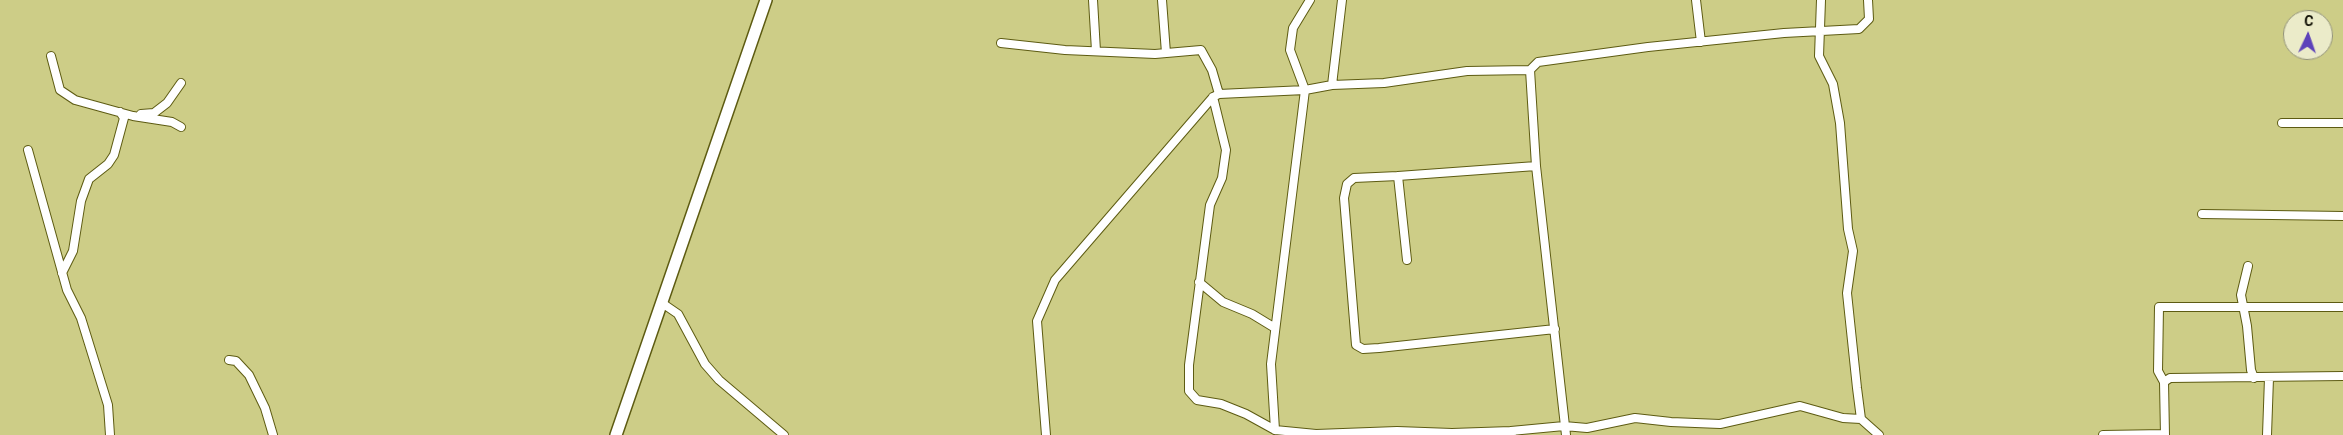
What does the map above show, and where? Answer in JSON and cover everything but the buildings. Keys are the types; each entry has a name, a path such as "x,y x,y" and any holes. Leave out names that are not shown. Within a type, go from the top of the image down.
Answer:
{"main road":[{"path":"616,435 766,0"}],"street":[{"path":"1093,0 1096,51"},
{"path":"1162,0 1166,53"},
{"path":"1275,430 1271,364 1305,90 1290,50 1293,28 1310,0"},
{"path":"1332,85 1342,0"},
{"path":"1696,0 1702,42"},
{"path":"1821,0 1818,32 1820,56 1833,84 1840,123 1848,229 1853,251 1847,293 1861,419"},
{"path":"1046,435 1037,321 1055,280 1216,96 1305,90 1332,85 1384,83 1490,69 1530,70 1538,62 1702,42 1784,33 1859,30 1869,19 1868,0"},
{"path":"1001,43 1096,51 1166,53 1201,50 1217,83 1216,96 1226,150 1222,178 1210,206 1189,364 1189,391 1197,400 1221,404 1246,414 1275,430 1305,432 1345,434 1512,433 1564,426 1587,428 1635,418 1720,424 1800,406 1843,418 1861,419 1879,435"},
{"path":"51,56 60,90 75,100 123,113 172,122 181,127"},
{"path":"1530,70 1536,166 1566,435"},
{"path":"123,113 154,113 167,103 181,83"},
{"path":"62,273 73,251 82,201 89,179 108,164 114,155 124,118 123,113"},
{"path":"2282,123 2343,124"},
{"path":"28,150 67,290 81,318 108,406 110,435"},
{"path":"1536,166 1354,178 1347,184 1344,198 1356,345 1363,349 1378,348 1555,329"},
{"path":"1398,176 1407,260"},
{"path":"2202,214 2343,216"},
{"path":"2248,266 2241,288 2251,370 2254,378"},
{"path":"1199,282 1223,302 1252,314 1275,328"},
{"path":"662,303 678,314 692,343 714,375 784,435"},
{"path":"2103,435 2165,435 2164,382 2158,371 2159,307 2243,309 2343,308"},
{"path":"228,360 236,361 249,375 265,408 273,435"},
{"path":"2164,382 2170,378 2343,376"},
{"path":"2267,435 2269,378"},
{"path":"1297,435 1305,432"}]}
